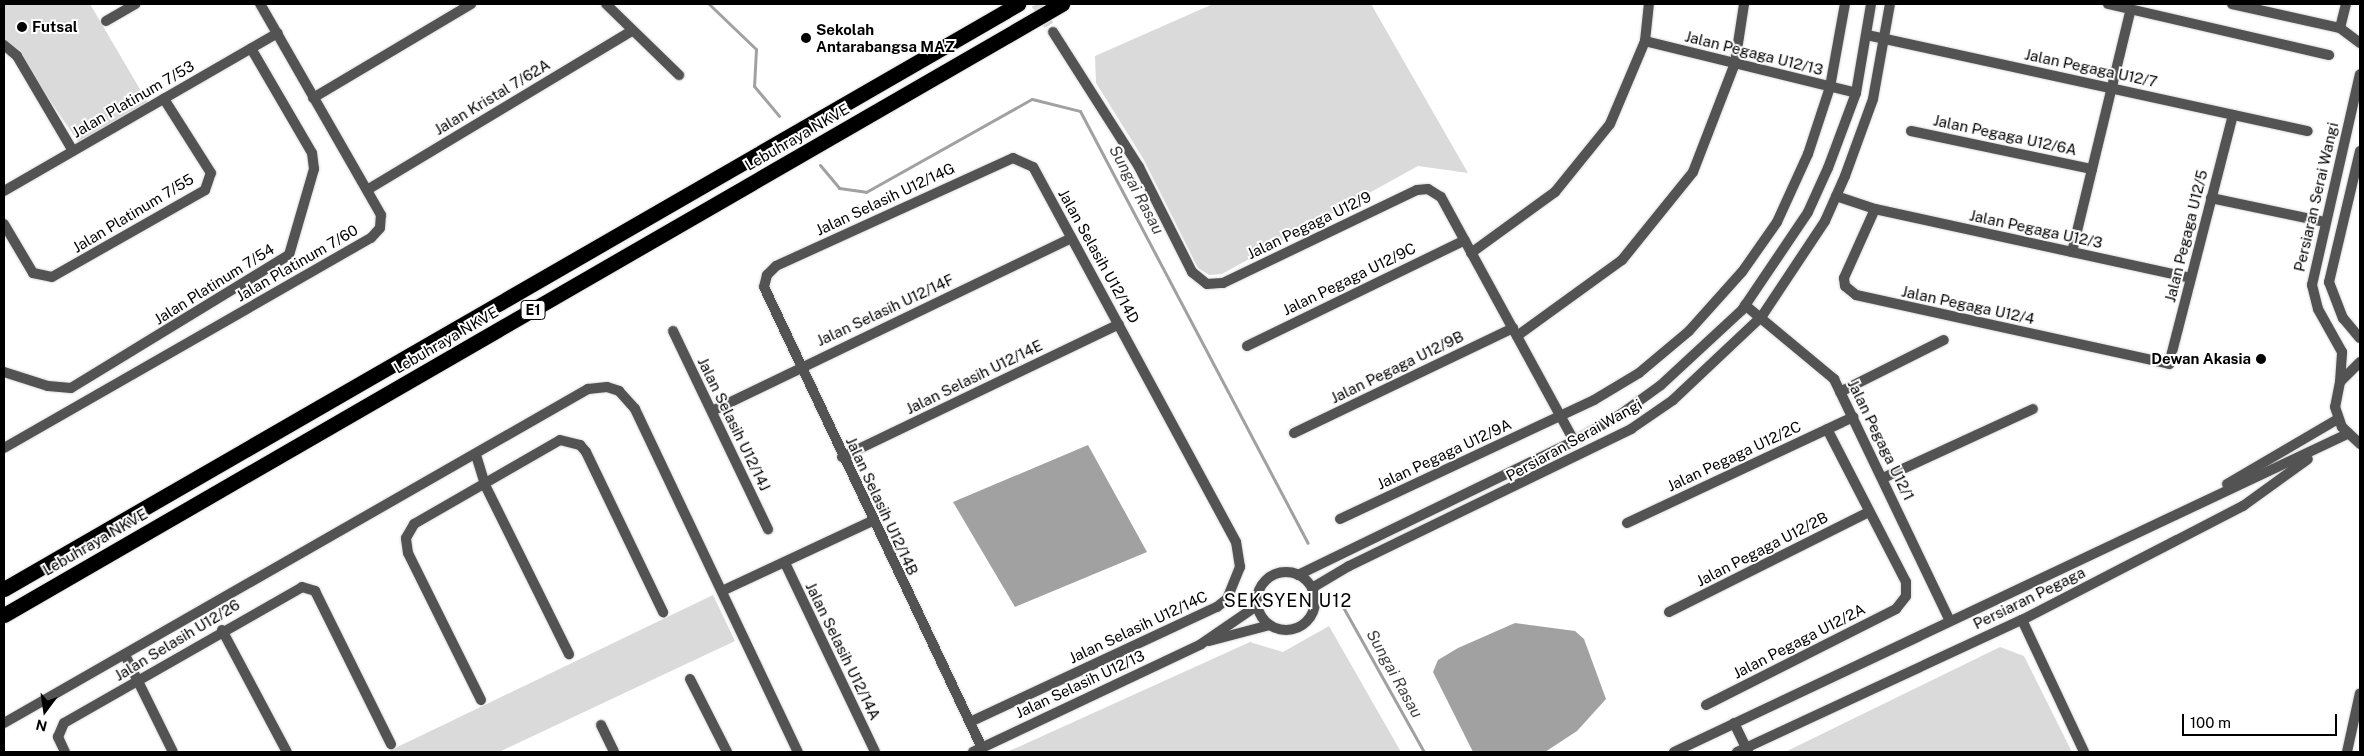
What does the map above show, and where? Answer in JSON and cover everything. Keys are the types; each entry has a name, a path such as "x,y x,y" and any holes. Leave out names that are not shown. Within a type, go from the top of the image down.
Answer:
{"highway":[{"name":"Lebuhraya NKVE","path":"4,589 1018,4"},
{"name":"Lebuhraya NKVE","path":"4,615 1062,4"}],"street":[{"path":"106,21 135,4"},
{"name":"Jalan Platinum 7/60","path":"4,448 371,238 380,228 381,215 260,4"},
{"path":"313,98 471,4"},
{"path":"606,4 679,75"},
{"path":"1471,252 1555,192 1588,154 1610,124 1644,41 1649,4"},
{"name":"Jalan Pegaga U12/9B","path":"1294,433 1515,332 1622,260 1694,172 1734,63 1744,4"},
{"name":"Jalan Pegaga U12/9A","path":"1340,519 1561,416 1639,372 1689,331 1742,272 1777,222 1808,154 1830,87 1845,4"},
{"name":"Persiaran Serai Wangi","path":"1298,575 1574,441 1661,385 1745,305 1808,212 1856,93 1871,4"},
{"name":"Persiaran Serai Wangi","path":"1312,588 1631,429 1673,400 1762,316 1798,265 1836,196 1873,99 1886,39 1890,4"},
{"path":"2108,4 2329,55"},
{"path":"2232,4 2340,28 2360,43"},
{"path":"2340,28 2346,4"},
{"path":"2072,252 2131,9"},
{"name":"Jalan Kristal 7/62A","path":"366,190 632,31"},
{"name":"Jalan Pegaga U12/9","path":"1053,32 1139,167 1192,272 1207,284 1223,283 1417,190 1428,189 1441,197 1574,441"},
{"name":"Jalan Platinum 7/53","path":"4,191 278,33"},
{"name":"Jalan Pegaga U12/7","path":"1867,35 2308,131"},
{"name":"Jalan Pegaga U12/13","path":"1644,41 1856,93"},
{"path":"4,46 17,56 73,151"},
{"name":"Jalan Platinum 7/54","path":"4,372 48,386 71,388 290,255 314,169 312,154 251,48"},
{"name":"Persiaran Serai Wangi","path":"2338,420 2336,394 2340,382 2342,352 2318,308 2312,285 2324,222 2360,74"},
{"name":"Jalan Platinum 7/55","path":"4,224 33,273 52,277 205,190 211,173 164,99"},
{"name":"Jalan Pegaga U12/5","path":"2170,364 2232,115"},
{"name":"Jalan Pegaga U12/6A","path":"1911,131 2092,169"},
{"name":"Persiaran Serai Wangi","path":"2360,151 2329,282 2343,318 2360,338"},
{"name":"Jalan Selasih U12/14G","path":"767,275 776,266 1008,158 1019,159"},
{"name":"Jalan Selasih U12/14D","path":"1019,159 1033,167 1147,374"},
{"name":"Jalan Pegaga U12/3","path":"1836,196 1874,210 2191,278"},
{"path":"2212,198 2324,222"},
{"name":"Jalan Pegaga U12/4","path":"1874,210 1844,278 1845,286 1856,295 2170,364"},
{"name":"Jalan Selasih U12/14F","path":"712,411 800,367 1072,238"},
{"name":"Jalan Pegaga U12/9C","path":"1247,346 1465,240"},
{"name":"Jalan Selasih U12/14B","path":"767,275 766,293 872,522 982,748"},
{"name":"Jalan Pegaga U12/1","path":"1745,305 1762,316 1834,379 1949,619"},
{"name":"Jalan Selasih U12/14E","path":"842,457 1119,324"},
{"name":"Jalan Selasih U12/14J","path":"673,331 768,529"},
{"path":"1840,392 1944,340"},
{"path":"2340,382 2360,362"},
{"name":"Jalan Selasih U12/14C","path":"970,722 1217,607 1231,591 1240,568 1236,542 1147,374"},
{"path":"4,723 125,656 588,389 618,391 635,409 798,752"},
{"path":"1883,478 2033,409"},
{"name":"Jalan Pegaga U12/2C","path":"1628,523 1853,417"},
{"path":"2338,420 2347,434 2360,444"},
{"name":"Persiaran Pegaga","path":"2196,503 2338,420"},
{"path":"1827,429 1869,512"},
{"name":"Persiaran Pegaga","path":"1743,751 2022,620 2243,506 2323,448 2347,434"},
{"path":"481,700 405,545 414,524 485,485 560,440 580,445 663,612"},
{"name":"Persiaran Pegaga","path":"1674,752 1949,619 2196,503 2323,448"},
{"path":"476,455 485,485 569,654"},
{"name":"Jalan Pegaga U12/2A","path":"1706,704 1896,609 1902,602 1906,582 1869,512"},
{"name":"Jalan Pegaga U12/2B","path":"1669,612 1869,512"},
{"path":"722,590 872,522"},
{"name":"Jalan Selasih U12/14A","path":"785,563 875,752"},
{"path":"1298,575 1312,588 1315,606 1306,623 1288,630 1270,625 1258,605 1260,588 1273,576 1298,575"},
{"name":"Jalan Selasih U12/26","path":"65,752 58,737 64,722 294,588 309,588 319,598 391,744"},
{"name":"Jalan Selasih U12/13","path":"972,752 1201,644 1258,605"},
{"path":"2022,620 2084,752"},
{"name":"Jalan Selasih U12/13","path":"1201,644 1270,625"},
{"path":"222,630 287,752"},
{"path":"125,656 139,680 173,752"},
{"path":"690,679 727,752"},
{"path":"2347,752 2360,693"},
{"path":"1734,723 1743,751"},
{"path":"601,725 614,752"}],"shaded area":[{"path":"4,4 90,4 148,103 79,143 19,55 4,42"},
{"path":"1213,4 1371,4 1468,173 1418,166 1222,274 1209,275 1198,268 1144,160 1096,83 1095,56"},
{"path":"1088,445 1147,552 1015,607 953,502"},
{"path":"713,595 735,641 499,752 387,752"},
{"path":"1515,623 1575,631 1584,639 1606,699 1577,731 1545,752 1473,752 1433,672 1438,660 1458,648"},
{"path":"1329,626 1401,752 1007,752 1250,642 1283,652"},
{"path":"2000,647 2024,656 2072,752 1785,752"}],"waterway":[{"name":"Sungai Rasau","path":"709,4 756,49 754,86 779,116"},
{"name":"Sungai Rasau","path":"820,165 839,188 866,192 1032,99 1080,111 1308,543"},
{"name":"Sungai Rasau","path":"1343,607 1424,752"}],"tunnel":[{"path":"1036,4 1053,32"}],"place":[{"name":"Futsal","path":"22,27"},
{"name":"Sekolah Antarabangsa MAZ","path":"806,38"},
{"name":"Dewan Akasia","path":"2261,359"}],"district":[{"name":"SEKSYEN U12","path":"1288,601"}]}
